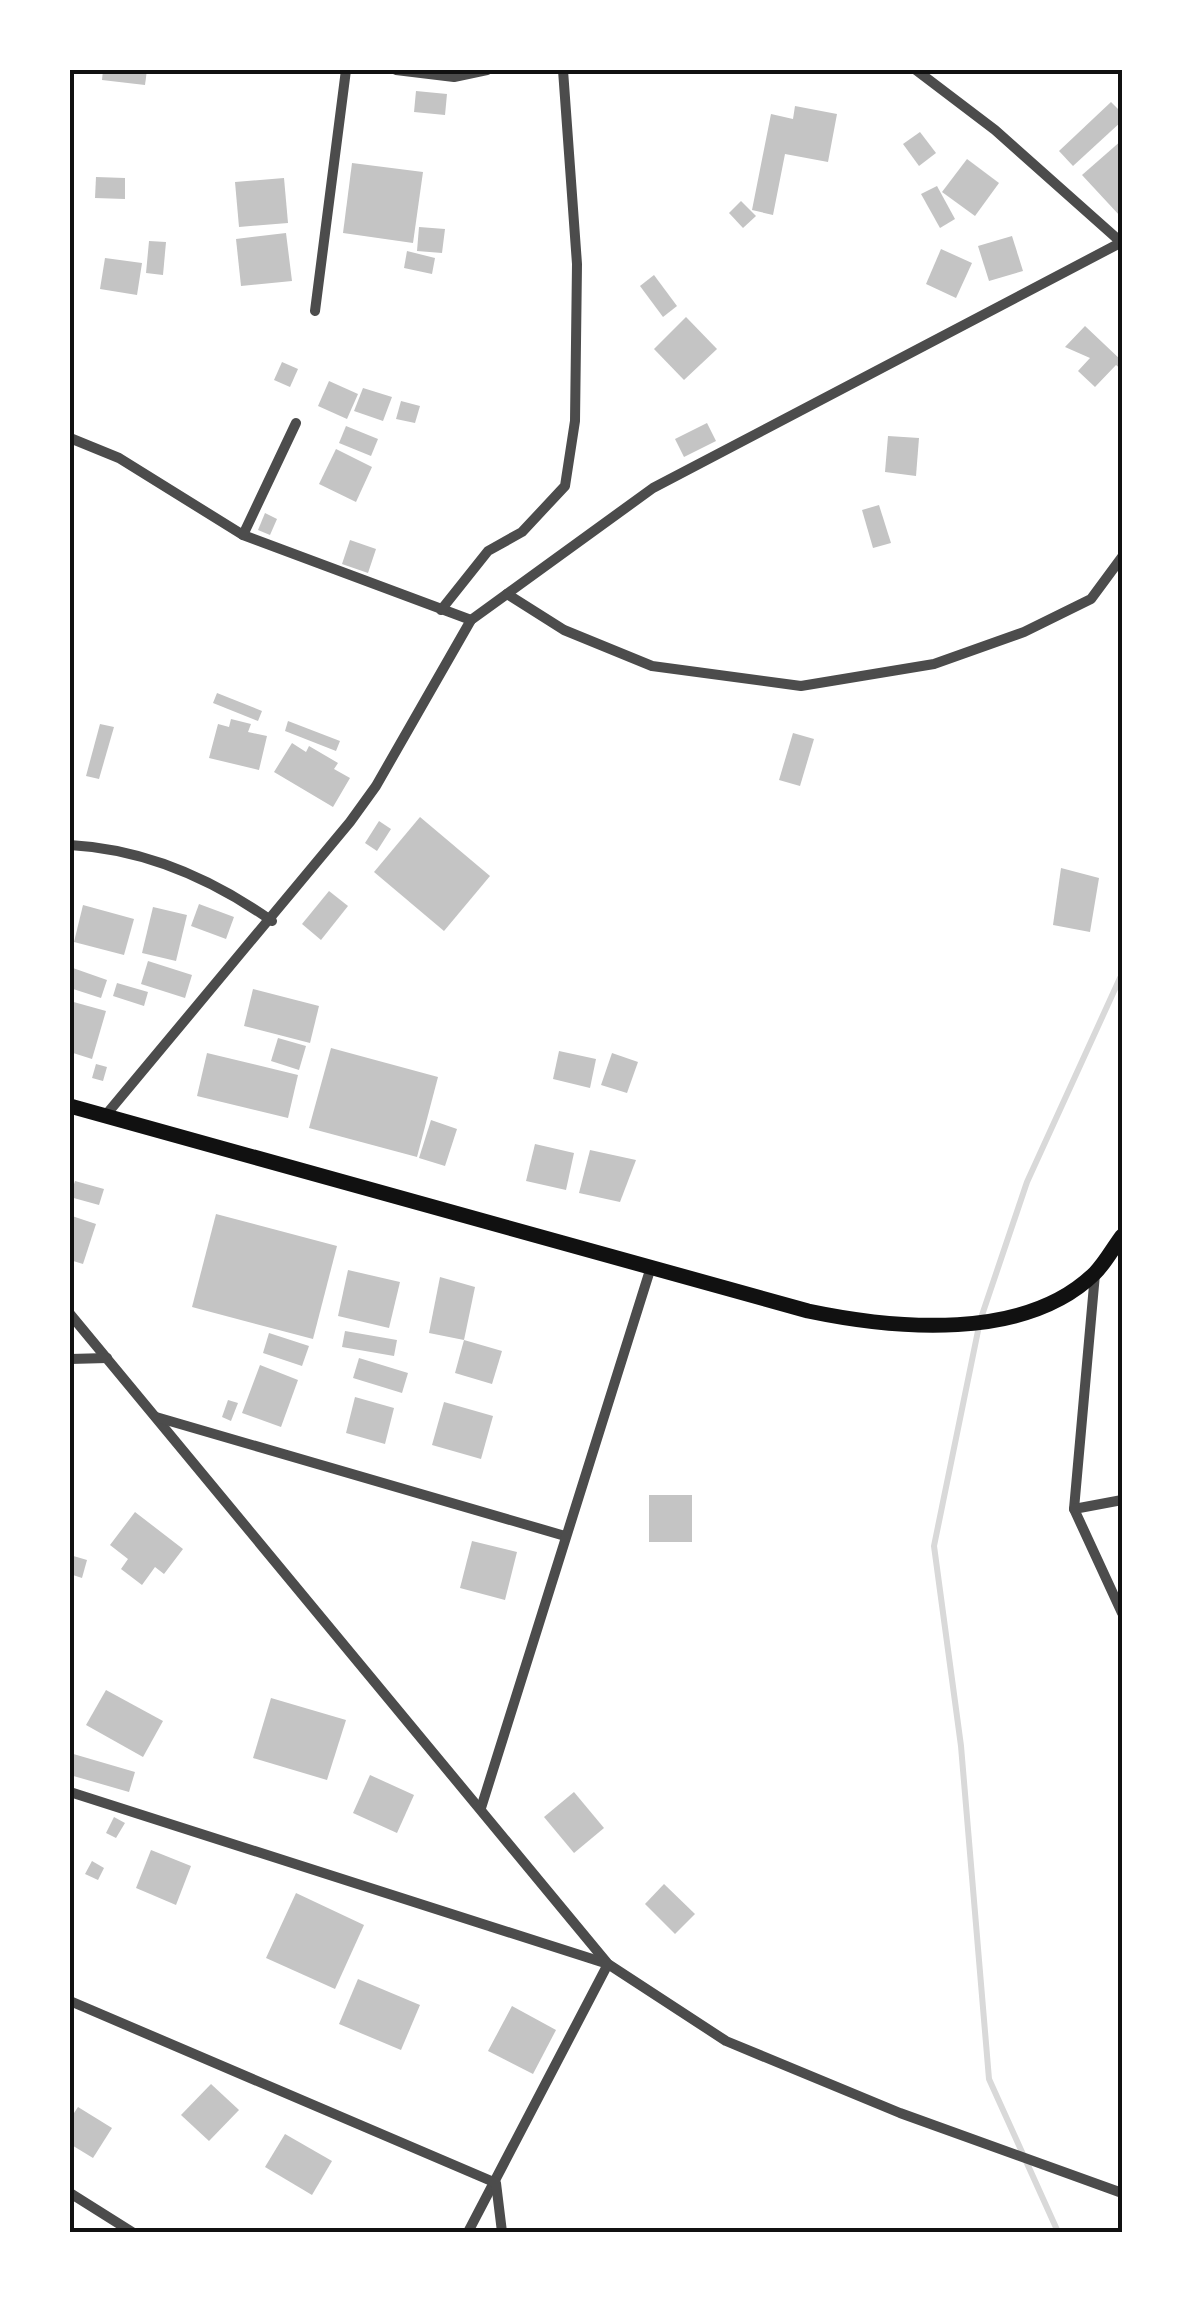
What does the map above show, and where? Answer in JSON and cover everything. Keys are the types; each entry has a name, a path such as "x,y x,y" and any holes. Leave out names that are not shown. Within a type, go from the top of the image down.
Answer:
{"highway":[{"path":"70,1106 650,1267 879,1326 950,1325 1008,1317 1066,1294 1095,1273 1122,1236"}],"street":[{"path":"316,311 346,70"},
{"path":"396,70 454,77 486,70"},
{"path":"441,610 488,551 522,532 565,486 576,421 577,264 563,70"},
{"path":"105,1116 272,920 376,786 470,620 653,488 1122,243 996,130 916,70"},
{"path":"243,535 296,423"},
{"path":"70,438 120,458 243,535 470,620"},
{"path":"507,594 564,630 652,666 801,686 934,664 1024,632 1090,599 1122,557"},
{"path":"70,845 108,847 184,870 230,892 272,920"},
{"path":"481,1808 650,1267"},
{"path":"1095,1273 1074,1509 1122,1613"},
{"path":"70,1314 608,1964"},
{"path":"70,1358 106,1358"},
{"path":"155,1416 565,1536"},
{"path":"1074,1509 1122,1500"},
{"path":"70,1792 608,1964 726,2041 945,2130 1122,2193"},
{"path":"468,2232 608,1964"},
{"path":"70,2001 496,2183"},
{"path":"496,2183 502,2232"},
{"path":"70,2193 132,2232"}],"building":[{"path":"103,70 147,70 145,85 102,80"},
{"path":"416,91 447,94 445,115 414,112"},
{"path":"1111,102 1122,113 1122,121 1073,166 1059,151"},
{"path":"795,106 837,114 828,162 785,154 773,215 752,210 771,114 793,119"},
{"path":"920,132 936,153 919,166 903,144"},
{"path":"1122,140 1122,214 1120,216 1082,175"},
{"path":"967,159 999,183 975,216 942,192"},
{"path":"352,163 423,172 413,243 343,233"},
{"path":"96,177 125,178 125,199 95,198"},
{"path":"284,178 288,223 239,227 235,182"},
{"path":"937,186 955,219 940,228 921,194"},
{"path":"741,201 756,216 743,228 729,213"},
{"path":"419,227 445,229 442,253 417,251"},
{"path":"286,233 292,281 241,286 236,239"},
{"path":"1012,236 1023,271 989,281 978,246"},
{"path":"149,241 166,242 163,275 146,273"},
{"path":"941,249 972,263 956,298 926,284"},
{"path":"407,251 435,258 432,274 404,268"},
{"path":"105,258 142,263 137,295 100,289"},
{"path":"654,275 677,306 663,317 640,286"},
{"path":"686,317 717,349 684,380 654,349"},
{"path":"1085,326 1122,361 1122,370 1116,365 1095,387 1078,371 1090,358 1065,347"},
{"path":"282,362 298,369 290,387 274,380"},
{"path":"329,381 358,394 347,419 318,406"},
{"path":"363,388 392,397 383,421 354,411"},
{"path":"401,401 420,406 415,423 396,419"},
{"path":"707,423 716,441 684,457 675,439"},
{"path":"346,426 378,439 371,456 339,443"},
{"path":"888,436 919,438 916,476 885,472"},
{"path":"336,449 372,467 356,502 319,484"},
{"path":"879,505 891,543 873,548 862,510"},
{"path":"265,513 277,519 270,535 258,530"},
{"path":"350,540 376,549 368,573 342,564"},
{"path":"217,693 262,711 258,721 213,703"},
{"path":"231,719 251,724 248,732 267,736 259,770 209,758 218,724 229,727"},
{"path":"288,721 340,741 336,751 285,731"},
{"path":"100,724 114,727 99,779 86,776"},
{"path":"793,733 814,739 800,786 779,780"},
{"path":"292,743 306,752 309,746 338,763 334,769 350,778 333,807 274,772"},
{"path":"420,817 490,876 444,931 374,872"},
{"path":"379,821 391,829 377,851 365,843"},
{"path":"1061,868 1099,878 1090,932 1053,925"},
{"path":"329,891 348,906 321,940 302,924"},
{"path":"199,904 234,917 226,939 191,926"},
{"path":"83,905 134,919 124,955 74,942"},
{"path":"153,907 187,915 176,961 142,953"},
{"path":"148,961 192,975 185,998 141,984"},
{"path":"70,967 107,980 101,998 70,988"},
{"path":"117,983 148,992 144,1006 113,996"},
{"path":"253,989 319,1006 310,1043 244,1026"},
{"path":"70,1001 106,1011 92,1059 70,1052"},
{"path":"278,1038 306,1046 299,1070 271,1061"},
{"path":"331,1048 438,1077 417,1157 309,1128"},
{"path":"559,1051 596,1059 590,1088 553,1079"},
{"path":"207,1053 298,1075 288,1118 197,1096"},
{"path":"612,1053 638,1062 627,1093 601,1085"},
{"path":"96,1064 107,1067 103,1081 92,1078"},
{"path":"431,1120 457,1129 445,1166 419,1158"},
{"path":"535,1144 574,1153 566,1190 526,1181"},
{"path":"590,1150 636,1160 620,1202 579,1193"},
{"path":"75,1181 104,1189 99,1205 70,1197"},
{"path":"216,1214 337,1246 313,1339 192,1307"},
{"path":"72,1216 96,1224 83,1264 70,1260"},
{"path":"348,1270 400,1282 389,1328 338,1316"},
{"path":"440,1277 475,1287 464,1340 429,1333"},
{"path":"345,1331 397,1340 394,1356 342,1347"},
{"path":"269,1333 309,1346 302,1366 263,1353"},
{"path":"464,1340 502,1351 492,1384 455,1373"},
{"path":"359,1358 408,1373 402,1393 353,1378"},
{"path":"260,1365 298,1380 281,1427 242,1413"},
{"path":"355,1397 394,1408 385,1444 346,1433"},
{"path":"228,1400 238,1403 231,1421 222,1417"},
{"path":"444,1402 493,1416 481,1459 432,1445"},
{"path":"649,1495 692,1495 692,1542 649,1542"},
{"path":"135,1512 183,1549 164,1574 155,1567 142,1585 121,1569 128,1559 110,1545"},
{"path":"472,1541 517,1552 505,1600 460,1588"},
{"path":"70,1555 87,1560 82,1578 70,1574"},
{"path":"106,1690 163,1721 143,1757 86,1725"},
{"path":"271,1698 346,1720 327,1780 253,1758"},
{"path":"70,1753 135,1772 129,1792 70,1775"},
{"path":"370,1775 414,1795 397,1833 353,1813"},
{"path":"574,1792 604,1828 574,1853 544,1817"},
{"path":"114,1817 125,1823 116,1838 106,1833"},
{"path":"151,1850 191,1866 176,1905 136,1888"},
{"path":"92,1861 104,1868 98,1880 85,1874"},
{"path":"664,1884 695,1914 675,1934 645,1904"},
{"path":"296,1893 364,1925 335,1989 266,1958"},
{"path":"358,1979 420,2005 401,2050 339,2024"},
{"path":"512,2006 556,2030 533,2074 488,2051"},
{"path":"211,2084 239,2110 209,2141 181,2115"},
{"path":"78,2107 112,2128 93,2158 70,2144 70,2119"},
{"path":"285,2134 332,2161 312,2195 265,2167"}],"waterway":[{"path":"1058,2232 989,2079 961,1746 934,1546 980,1321 1027,1182 1120,978"}]}
